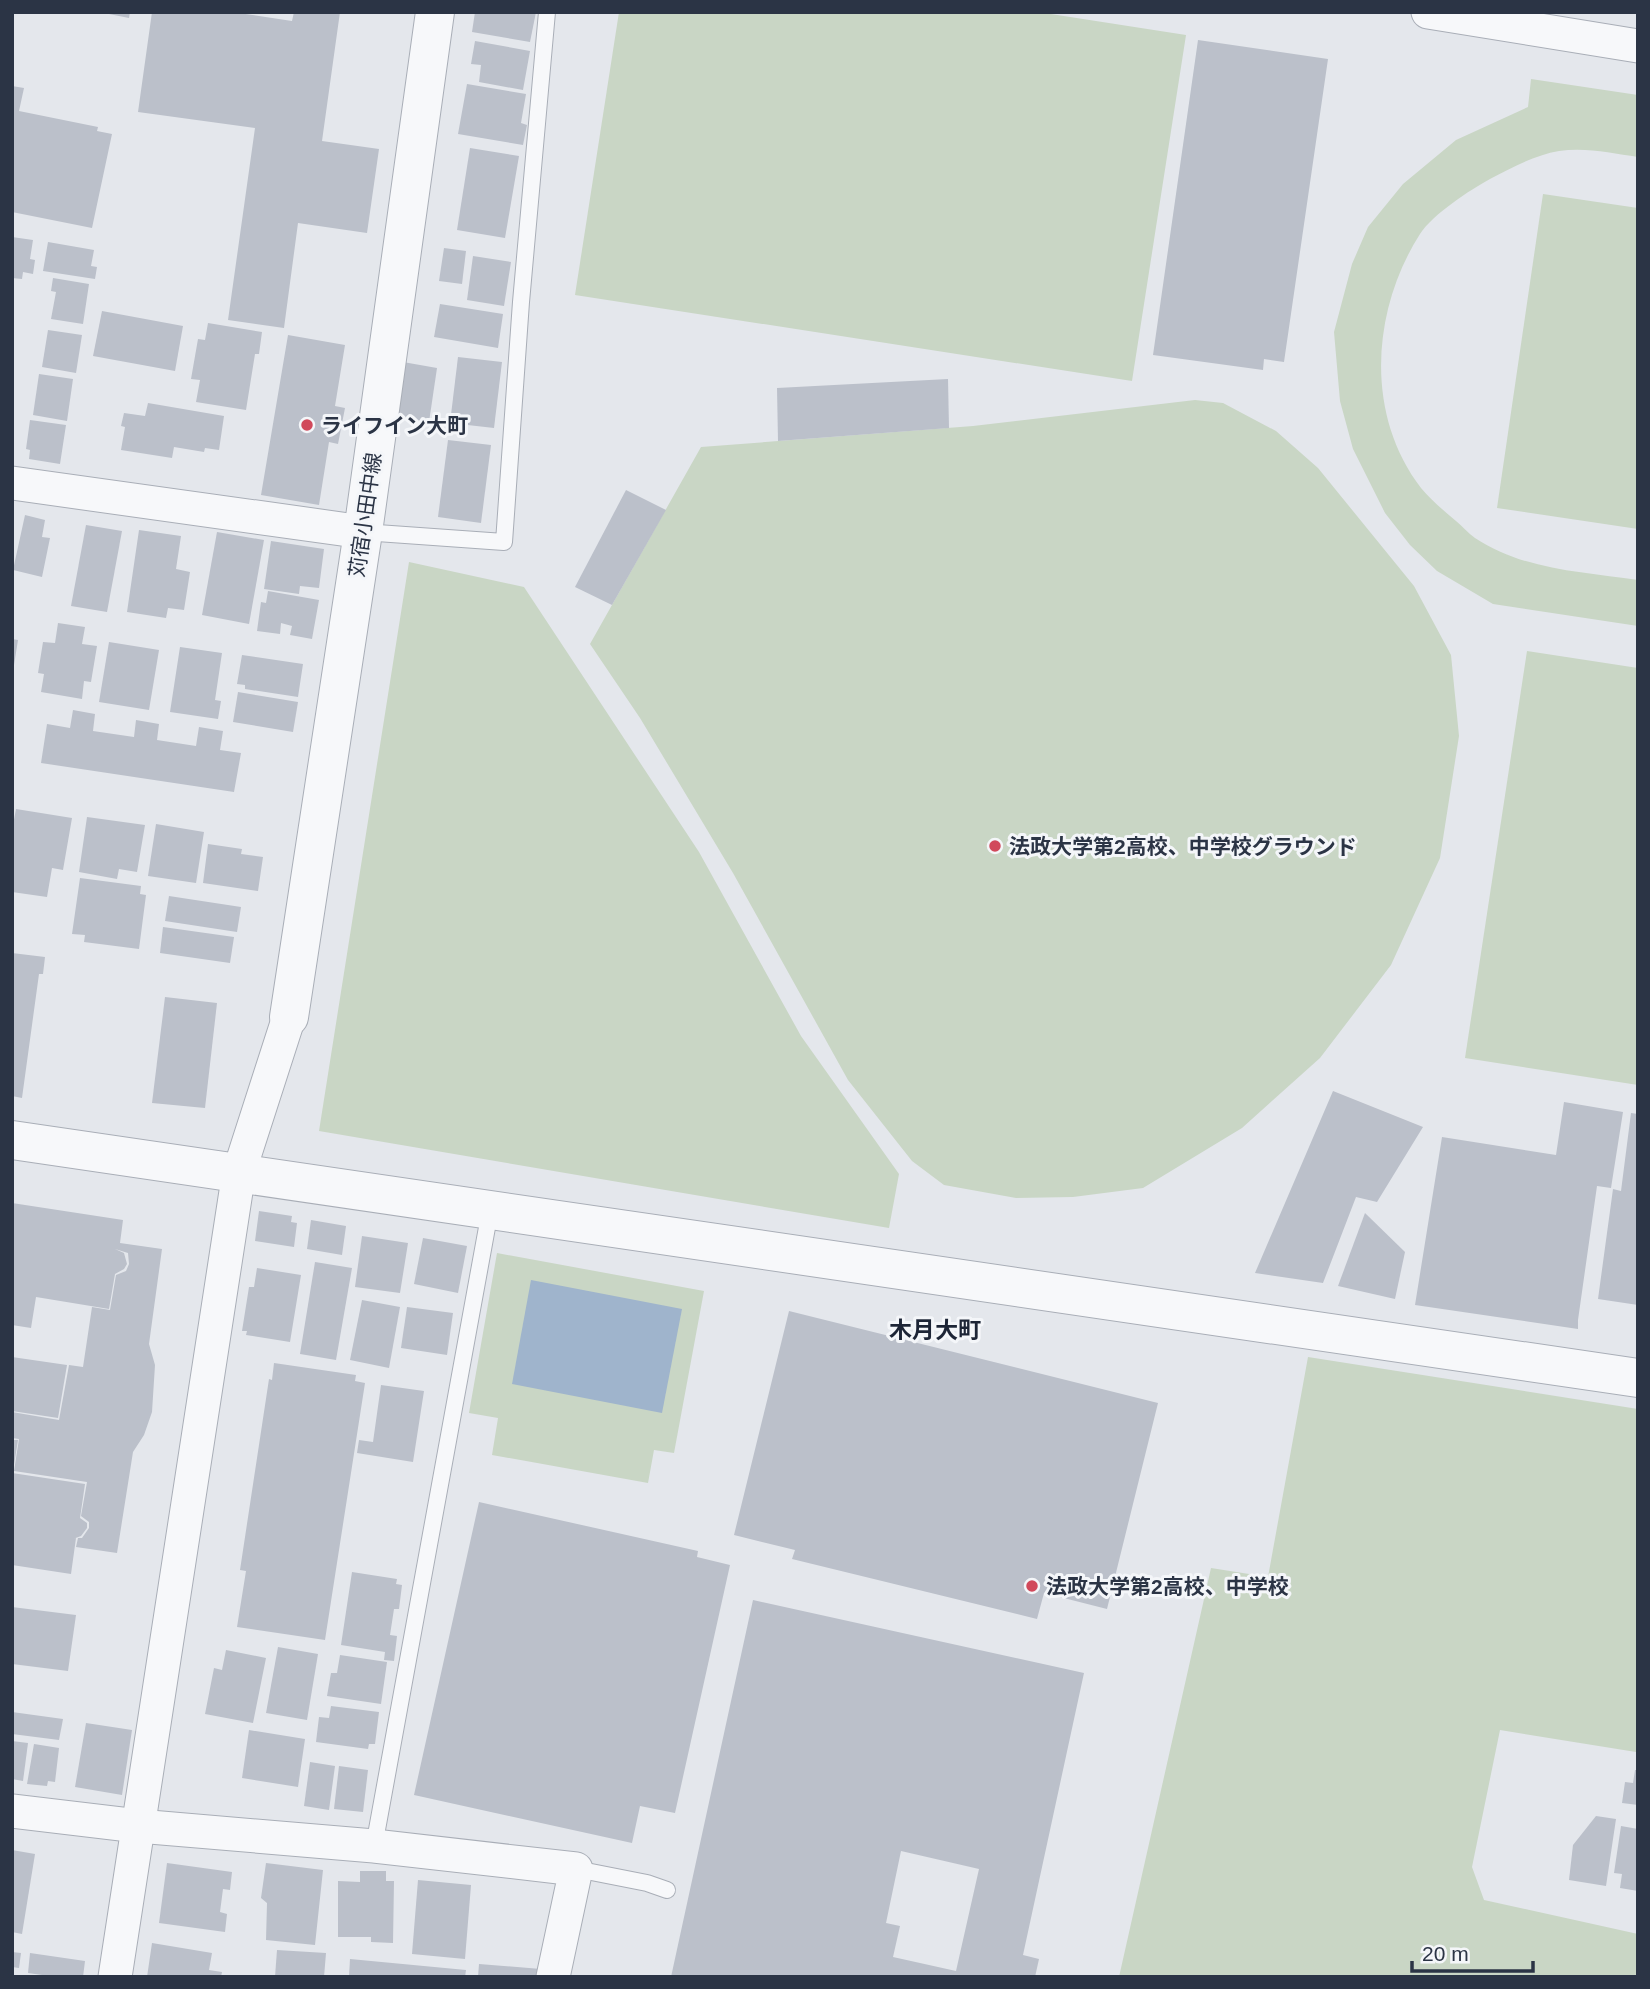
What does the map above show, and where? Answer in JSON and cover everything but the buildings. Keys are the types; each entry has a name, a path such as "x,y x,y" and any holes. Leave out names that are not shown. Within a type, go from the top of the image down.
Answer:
{"street":[{"name":"苅宿小田中線","path":"289,1017 363,532 435,12"},
{"path":"1428,12 1638,46"},
{"path":"12,484 363,532"},
{"path":"115,1977 239,1172 289,1017"},
{"path":"12,1140 1638,1378"},
{"path":"12,1811 138,1826 374,1846 576,1870 553,1977"}],"lane":[{"path":"363,532 504,542 521,302 547,12"},
{"path":"374,1846 490,1211"},
{"path":"576,1870 647,1883 667,1891"}],"green space":[{"path":"619,12 1038,12 1186,35 1132,381 575,295"},
{"path":"1531,79 1638,95 1638,157 1579,150 1559,151 1541,156 1515,166 1482,184 1452,203 1426,226 1404,263 1392,295 1384,328 1381,361 1383,395 1390,428 1403,459 1421,488 1437,505 1475,538 1513,557 1575,572 1638,580 1638,626 1493,604 1437,571 1410,545 1385,513 1353,449 1340,401 1334,332 1352,264 1368,227 1403,184 1456,140 1528,107"},
{"path":"1543,194 1638,208 1638,529 1497,508"},
{"path":"1195,400 1223,403 1276,431 1318,468 1414,586 1451,655 1459,736 1440,858 1391,965 1320,1058 1242,1128 1143,1188 1073,1197 1016,1198 944,1185 912,1161 848,1080 733,873 640,718 590,644 701,447 973,426"},
{"path":"409,562 524,587 699,852 801,1036 899,1174 889,1228 319,1131"},
{"path":"1527,651 1638,668 1638,1085 1465,1058"},
{"path":"497,1253 704,1291 674,1453 654,1450 648,1483 492,1455 498,1418 469,1413"},
{"path":"1308,1357 1638,1409 1636,1752 1500,1730 1472,1867 1484,1900 1638,1934 1638,1977 1119,1977 1211,1568 1268,1577"}],"water":[{"path":"531,1280 682,1309 662,1413 512,1384"}],"place":[{"name":"ライフイン大町","path":"307,425"},
{"name":"法政大学第2高校、中学校グラウンド","path":"995,846"},
{"name":"法政大学第2高校、中学校","path":"1032,1586"}],"district":[{"name":"木月大町","path":"935,1330"}]}
